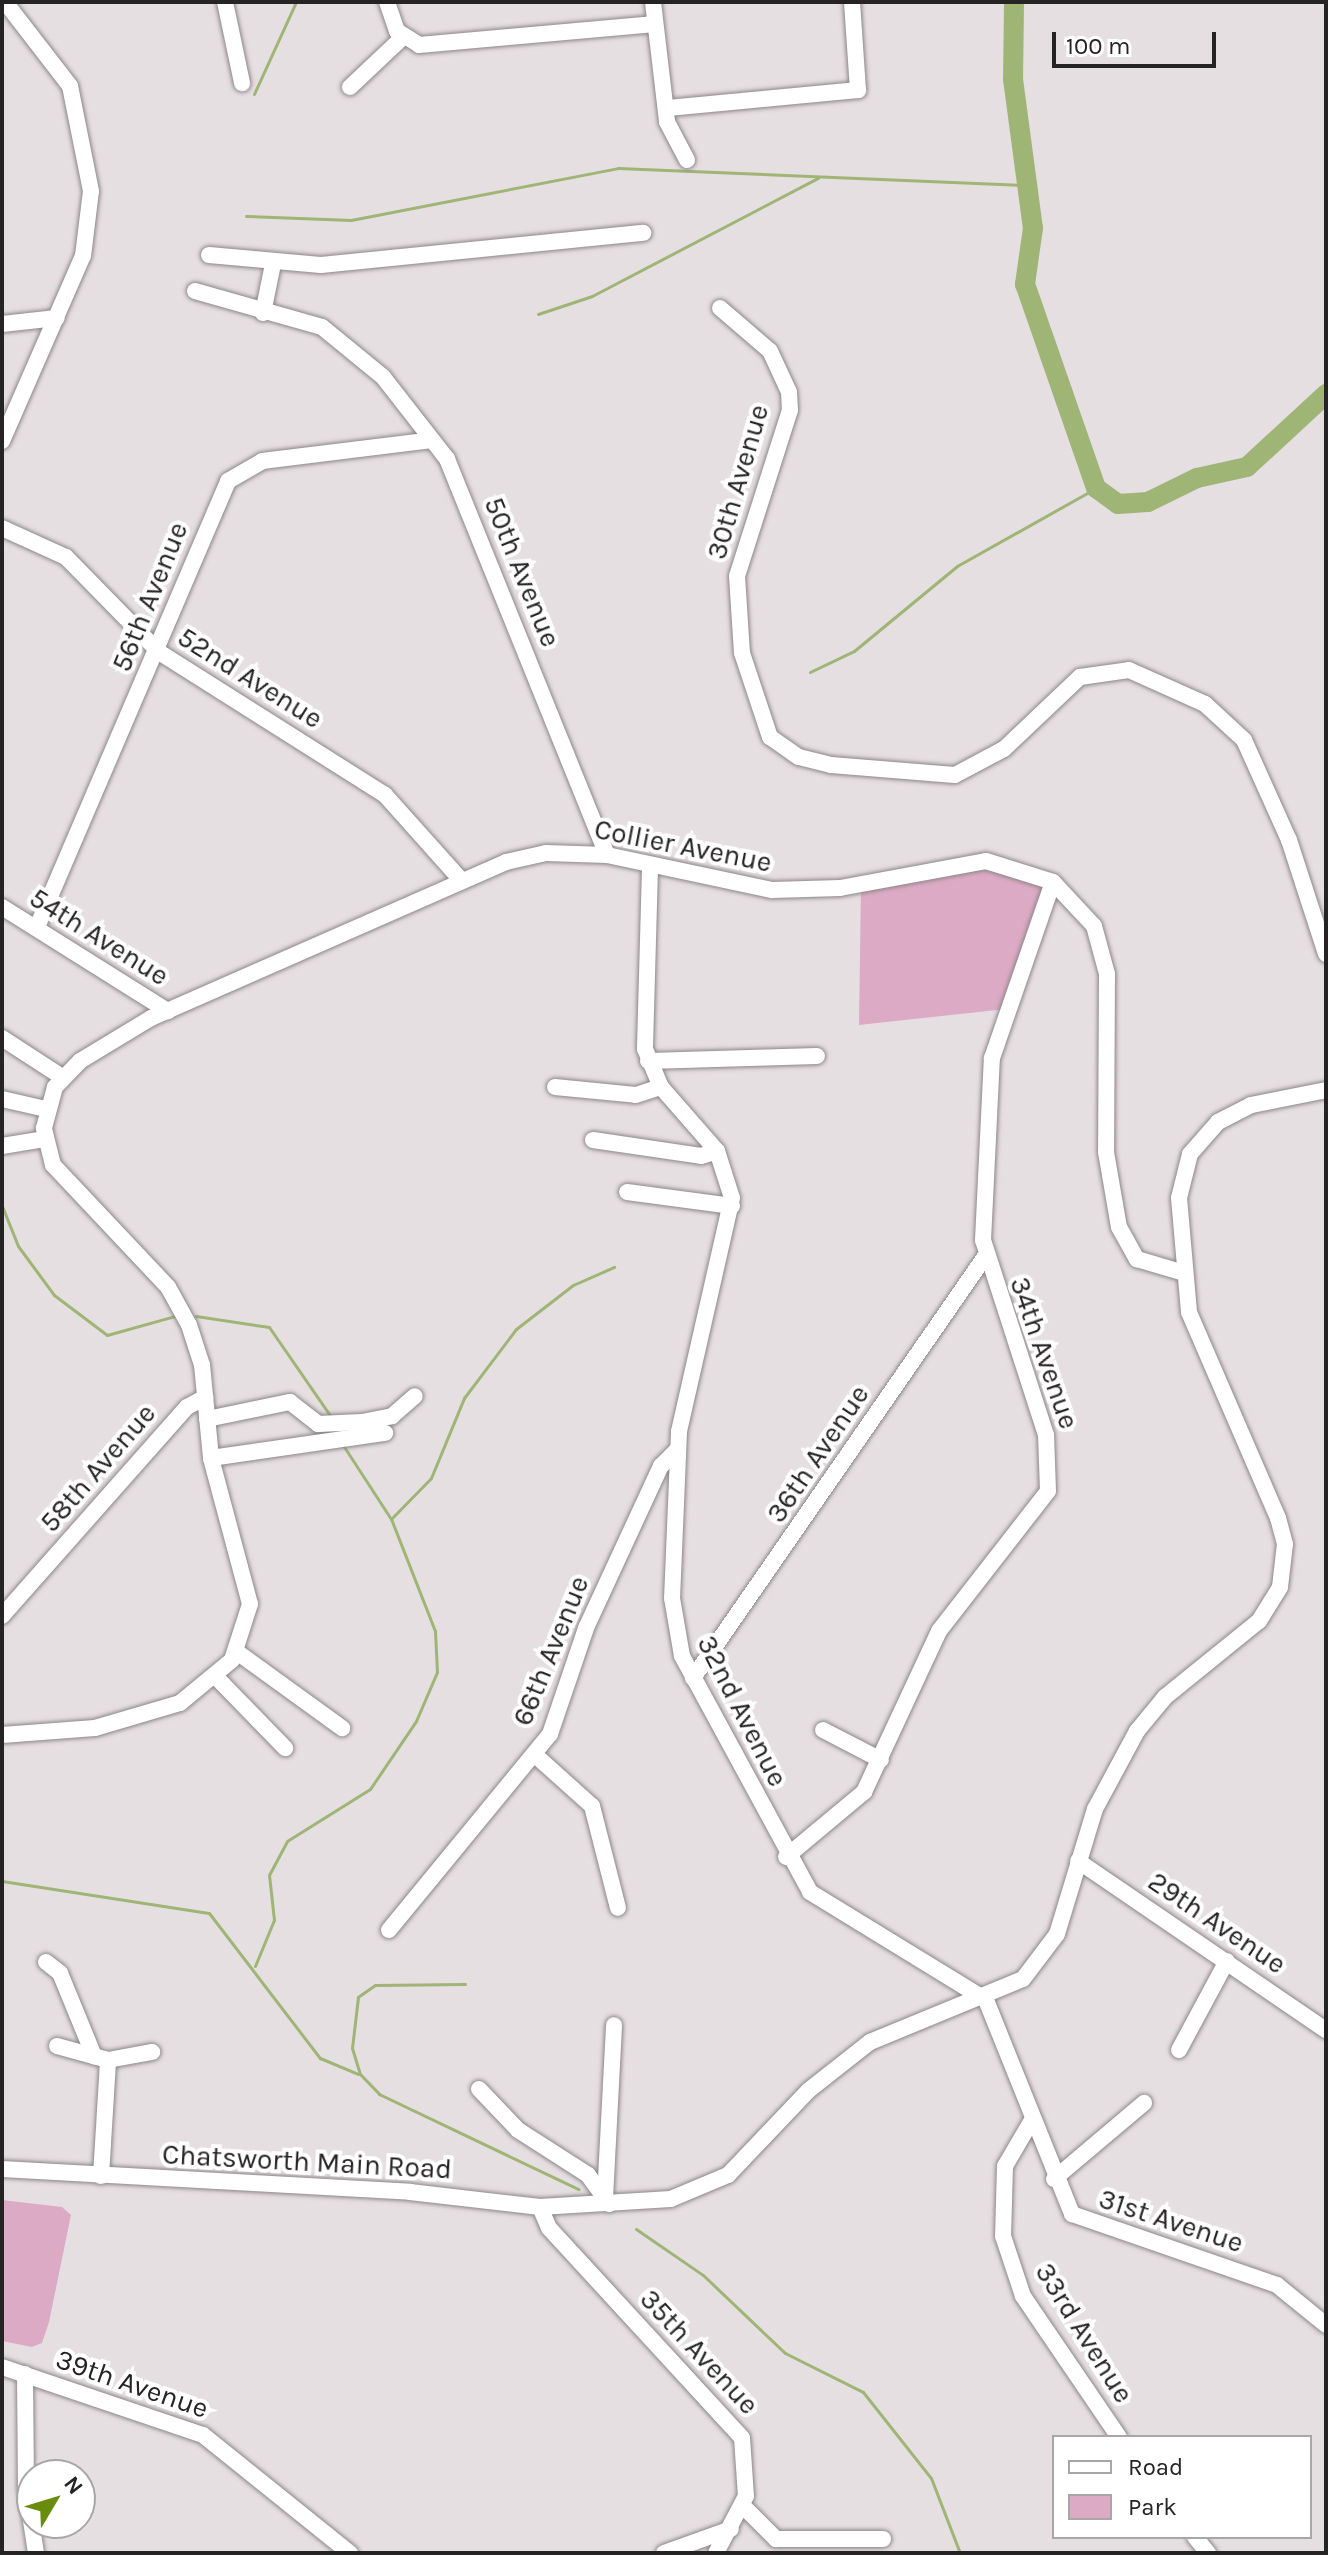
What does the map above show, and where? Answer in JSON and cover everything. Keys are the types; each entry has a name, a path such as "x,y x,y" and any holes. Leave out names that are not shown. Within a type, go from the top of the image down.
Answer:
{"street":[{"path":"2,441 86,244 90,155 70,86 5,2"},
{"path":"225,2 242,83"},
{"path":"387,2 403,37 433,46 655,24"},
{"path":"653,2 668,108 687,160"},
{"path":"668,108 851,92 862,81 852,2"},
{"path":"350,87 403,37"},
{"path":"209,255 273,264 490,252 643,233"},
{"path":"263,313 273,264"},
{"name":"50th Avenue","path":"195,291 263,313 307,320 340,339 383,377 432,440 453,470 607,855"},
{"name":"30th Avenue","path":"720,308 770,351 789,392 790,410 737,576 742,653 770,737 786,751 831,765 955,775 1004,749 1080,677 1129,670 1205,704 1244,740 1289,840 1326,954"},
{"path":"2,324 57,318"},
{"name":"56th Avenue","path":"37,927 159,652 218,497 239,471 285,457 432,440"},
{"name":"52nd Avenue","path":"2,528 66,557 159,652 385,795 462,881"},
{"name":"Collier Avenue","path":"2,1735 131,1721 180,1703 217,1678 237,1652 247,1627 248,1586 211,1458 206,1397 196,1343 176,1298 66,1183 45,1139 46,1109 62,1077 111,1039 168,1011 462,881 526,856 607,855 650,868 805,891 999,861 1053,882 1094,926 1107,974 1106,1152 1119,1227 1137,1259 1181,1272"},
{"name":"32nd Avenue","path":"650,868 648,1061 661,1087 717,1151 732,1206 677,1450 674,1624 693,1678 786,1857 810,1892 986,2000"},
{"name":"34th Avenue","path":"786,1857 853,1804 881,1760 939,1631 1048,1491 1046,1435 984,1258 992,1058 1053,882"},
{"name":"54th Avenue","path":"2,907 168,1011"},
{"path":"2,1038 62,1077"},
{"path":"648,1061 817,1056"},
{"path":"555,1087 636,1095 661,1087"},
{"name":"Chatsworth Main Road","path":"2,2169 410,2192 540,2207 700,2191 747,2159 809,2090 859,2050 986,2000 1023,1979 1049,1949 1095,1809 1137,1731 1165,1697 1259,1621 1284,1566 1278,1518 1189,1312 1181,1272 1181,1182 1204,1135 1251,1105 1326,1090"},
{"path":"2,1099 46,1109"},
{"path":"2,1146 45,1139"},
{"path":"593,1140 701,1156 717,1151"},
{"path":"627,1192 732,1206"},
{"name":"36th Avenue","path":"693,1678 984,1258"},
{"path":"211,1458 392,1416 415,1396"},
{"name":"58th Avenue","path":"2,1616 187,1407 206,1397"},
{"path":"207,1419 290,1402 336,1430 385,1433"},
{"name":"66th Avenue","path":"389,1930 555,1726 586,1628 657,1476 677,1450"},
{"path":"237,1652 342,1728"},
{"path":"217,1678 285,1748"},
{"path":"823,1730 881,1760"},
{"path":"534,1754 592,1806 618,1908"},
{"name":"29th Avenue","path":"1078,1861 1326,2030"},
{"path":"1179,2050 1227,1961"},
{"path":"46,1962 60,1973 101,2058 101,2176"},
{"name":"31st Avenue","path":"986,2000 1054,2179 1080,2220 1277,2285 1326,2325"},
{"path":"607,2201 614,2025"},
{"path":"57,2046 101,2058 152,2052"},
{"path":"479,2089 518,2130 588,2175 607,2201"},
{"path":"1054,2179 1144,2103"},
{"name":"33rd Avenue","path":"1032,2120 1005,2166 1003,2236 1023,2296 1118,2435"},
{"name":"35th Avenue","path":"540,2207 563,2244 736,2427 749,2466 743,2506 716,2553"},
{"name":"39th Avenue","path":"2,2367 222,2445 350,2553"},
{"path":"25,2374 26,2489 36,2553"},
{"path":"743,2506 776,2539 883,2539"},
{"path":"664,2553 731,2529"}],"green space":[{"path":"987,860 1053,882 1006,1009 859,1025 861,885"},
{"path":"2,2200 62,2207 71,2215 49,2322 42,2343 32,2347 2,2341"}],"waterway":[{"path":"254,94 296,2"},
{"path":"1014,2 1013,79 1033,228 1025,284 1096,488 1118,504 1148,502 1197,478 1247,467 1326,394"},
{"path":"246,216 351,220 618,168 1027,185"},
{"path":"538,314 592,296 818,178"},
{"path":"810,672 854,651 957,566 1096,488"},
{"path":"2,1206 18,1246 54,1295 107,1335 175,1316"},
{"path":"391,1519 431,1478 464,1398 516,1329 573,1285 614,1267"},
{"path":"196,1316 269,1327 331,1417"},
{"path":"255,1966 274,1920 269,1875 287,1841 370,1789 416,1721 437,1672 435,1631 391,1519 343,1445"},
{"path":"2,1881 209,1913 320,2058 358,2074"},
{"path":"465,1984 375,1985 358,1997 352,2048 360,2074 379,2094 578,2189"},
{"path":"636,2229 703,2275 785,2353 863,2392 931,2478 960,2553"}]}
